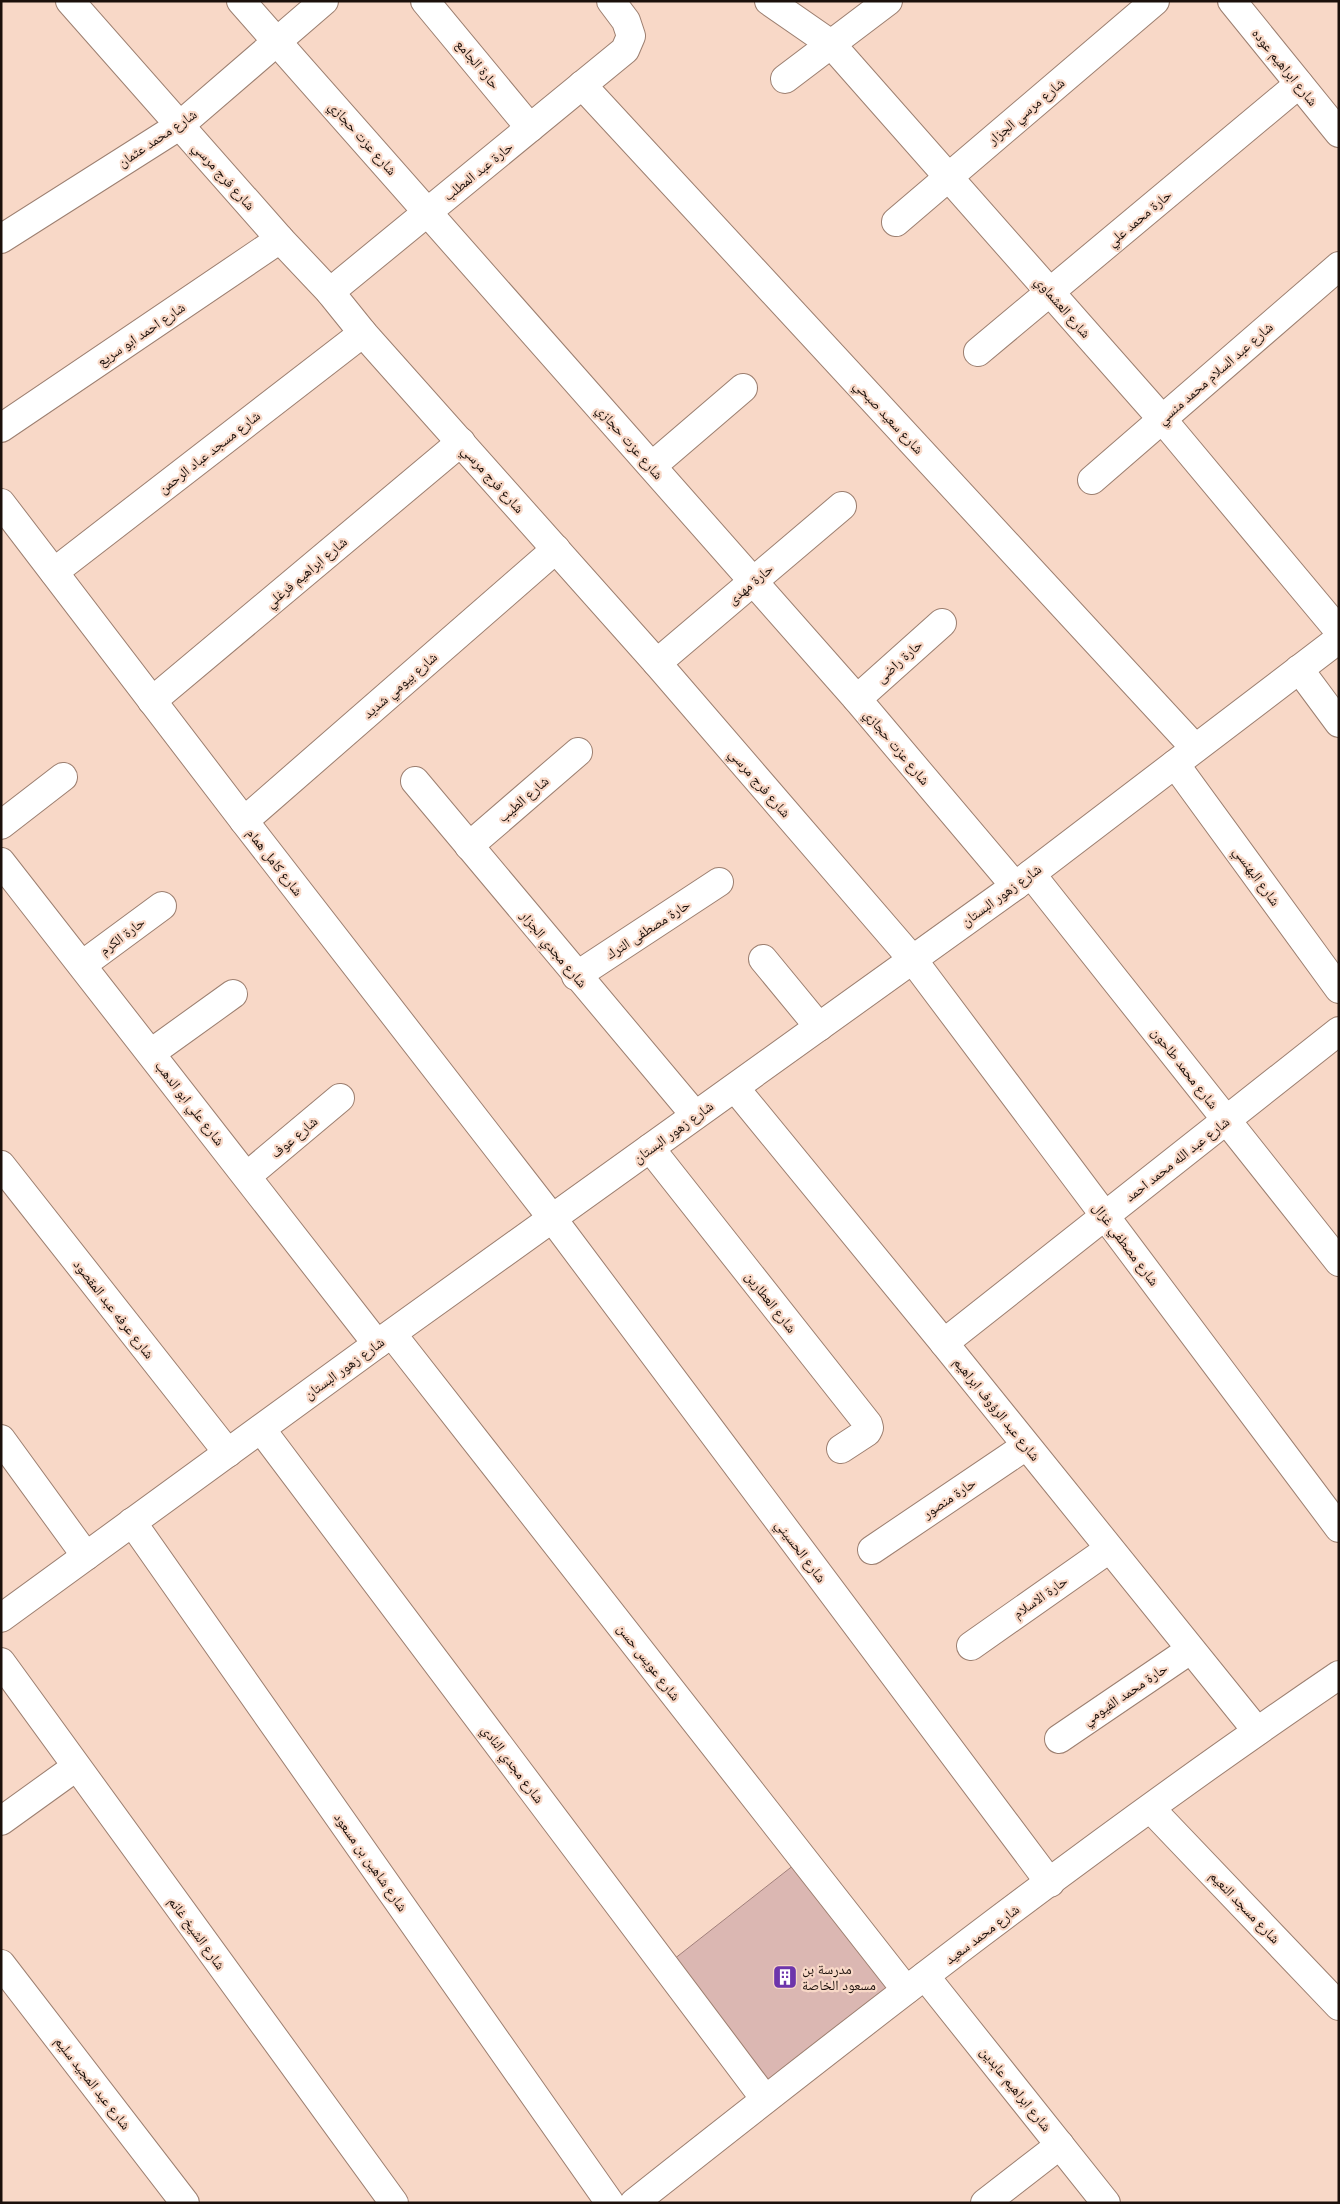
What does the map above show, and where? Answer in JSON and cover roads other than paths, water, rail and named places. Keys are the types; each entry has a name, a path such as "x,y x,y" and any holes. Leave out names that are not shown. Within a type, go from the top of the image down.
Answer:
{"street":[{"name":"شارع فرج مرسي","path":"70,1 657,663 913,960"},
{"name":"شارع عزت حجازي","path":"241,1 857,699 1023,880"},
{"name":"شارع محمد عثمان","path":"1,239 179,126 278,43 324,1"},
{"name":"حارة الجامع","path":"425,1 530,128"},
{"name":"حارة عبد المطلب","path":"330,292 625,50 630,36 626,21 611,1"},
{"name":"شارع العشماوي","path":"769,1 831,44 1162,419 1339,631"},
{"path":"785,79 888,1"},
{"name":"شارع مرسي الجزار","path":"896,222 1155,1"},
{"name":"شارع ابراهيم عوده","path":"1232,1 1339,133"},
{"name":"حارة محمد علي","path":"978,352 1299,84"},
{"name":"شارع سعيد صبحي","path":"582,85 1185,756"},
{"name":"شارع احمد ابو سريع","path":"1,428 280,240"},
{"name":"شارع عبد السلام محمد منسي","path":"1092,480 1339,266"},
{"name":"شارع مسجد عباد الرحمن","path":"54,572 363,333"},
{"path":"652,466 743,388"},
{"name":"شارع ابراهيم فرغلي","path":"152,701 461,442"},
{"name":"شارع كامل همام","path":"1,503 244,821 552,1218"},
{"name":"حارة مهدى","path":"657,663 842,506"},
{"name":"شارع بيومي شديد","path":"244,821 556,549"},
{"name":"حارة راضى","path":"857,699 942,623"},
{"name":"شارع زهور البستان","path":"1,1618 384,1339 1023,880 1339,639"},
{"path":"1299,669 1339,723"},
{"name":"شارع الطيب","path":"469,846 578,752"},
{"name":"شارع البهنسي","path":"1185,756 1339,989"},
{"path":"1,825 63,777"},
{"name":"شارع مجدي الجزار","path":"415,781 576,976 695,1115"},
{"name":"شارع علي ابو الدهب","path":"1,862 247,1176 384,1339"},
{"name":"شارع محمد طاحون","path":"1023,880 1226,1120 1339,1262"},
{"name":"حارة مصطفى الترك","path":"576,976 719,882"},
{"name":"حارة الكرم","path":"82,965 162,906"},
{"path":"763,959 820,1027"},
{"name":"شارع مصطفي غزال","path":"913,960 1339,1528"},
{"path":"151,1053 233,994"},
{"name":"شارع عبد الله محمد احمد","path":"944,1343 1339,1031"},
{"name":"شارع عبد الرؤوف ابراهيم","path":"735,1088 944,1343 1256,1731"},
{"name":"شارع عوف","path":"247,1176 340,1098"},
{"name":"شارع العطارين","path":"650,1148 868,1424 867,1432 841,1449"},
{"name":"شارع عرفه عبد المقصود","path":"1,1165 228,1453"},
{"name":"شارع الحسيني","path":"552,1218 1050,1883"},
{"name":"شارع عويس حسن","path":"384,1339 916,1983"},
{"name":"شارع مجدي النادي","path":"261,1429 765,2099"},
{"path":"1,1439 86,1556"},
{"name":"حارة منصور","path":"872,1550 1026,1446"},
{"name":"شارع شاهين بن مسعود","path":"132,1522 610,2203"},
{"name":"حارة الاسلام","path":"970,1646 1109,1548"},
{"name":"حارة محمد الفيومي","path":"1059,1739 1190,1650"},
{"name":"شارع الشيخ غانم","path":"1,1662 394,2203"},
{"name":"شارع محمد سعيد","path":"634,2203 916,1983 1256,1731 1339,1675"},
{"path":"1,1821 76,1767"},
{"name":"شارع مسجد النعيم","path":"1151,1808 1339,2006"},
{"name":"شارع عبد المجيد سليم","path":"3,1971 185,2203"},
{"name":"شارع ابراهيم عابدين","path":"916,1983 1060,2145 1106,2203"},
{"path":"986,2203 1060,2145"}],"place":[{"name":"مدرسة بن مسعود الخاصة","path":"785,1977"}]}
